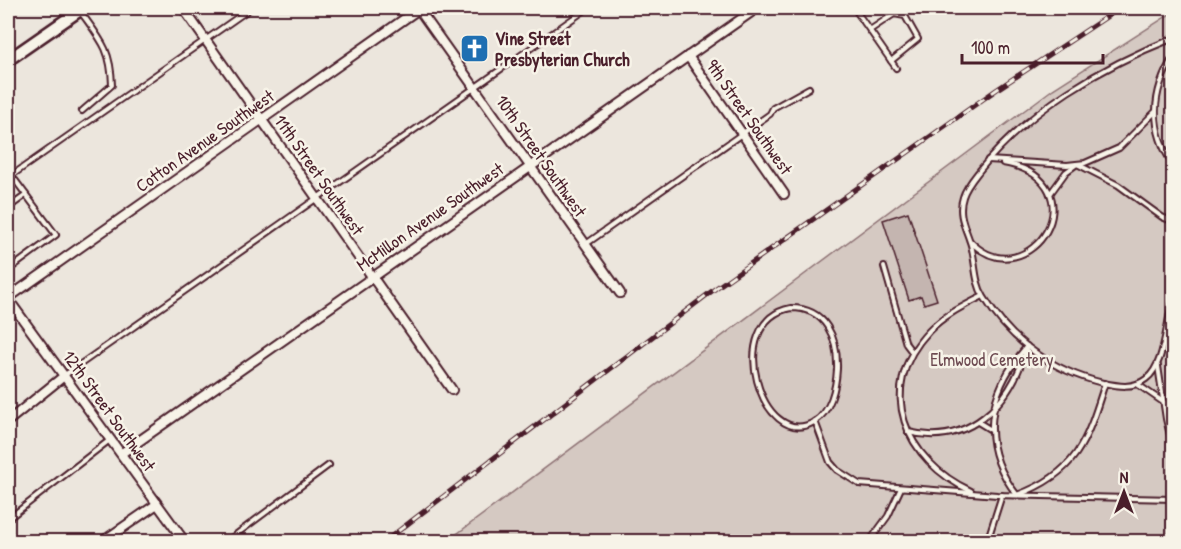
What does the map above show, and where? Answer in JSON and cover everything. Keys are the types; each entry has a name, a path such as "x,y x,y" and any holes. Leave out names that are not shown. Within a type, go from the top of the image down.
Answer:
{"street":[{"name":"11th Street Southwest","path":"183,8 452,390"},
{"name":"10th Street Southwest","path":"419,8 620,294"},
{"name":"Cotton Avenue Southwest","path":"8,299 419,8"},
{"name":"McMillon Avenue Southwest","path":"122,453 757,8"},
{"path":"8,60 81,9"},
{"name":"9th Street Southwest","path":"688,56 784,194"},
{"name":"12th Street Southwest","path":"8,299 112,439 184,542"},
{"path":"8,421 64,375"},
{"path":"102,542 157,504"}],"lane":[{"path":"8,178 251,8"},
{"path":"64,375 588,8"},
{"path":"854,8 896,68"},
{"path":"81,9 111,59 112,86 82,111"},
{"path":"870,30 894,14 905,16 918,39 891,61"},
{"path":"1158,365 1150,375 1136,384 1119,386 1056,365 1027,346 997,317 983,296 976,279 969,241 962,222 961,202 966,190 988,160 1013,135 1069,92 1117,64 1173,39"},
{"path":"1173,56 1160,82 1155,112 1160,141 1173,166"},
{"path":"586,244 770,114 773,108 809,88"},
{"path":"1003,163 1077,164 1095,160 1119,148 1155,112"},
{"path":"969,241 996,257 1020,255 1034,249 1044,238 1052,220 1050,194 1035,174 1019,166 988,160"},
{"path":"1050,194 1066,172 1077,164"},
{"path":"1077,164 1126,190 1155,212 1173,222"},
{"path":"8,186 15,180 56,235 14,266 8,256"},
{"path":"8,208 26,195"},
{"path":"884,267 906,344 912,352"},
{"path":"974,493 950,481 931,466 917,450 908,432 902,411 902,393 904,374 912,352 935,324 983,296"},
{"path":"1173,299 1158,365 1173,451"},
{"path":"799,308 812,312 824,321 832,335 837,361 835,386 827,409 815,422 798,427 779,420 768,406 759,386 755,365 758,333 771,316 783,309 799,308"},
{"path":"1017,495 997,464 991,430 995,406 1007,370 1027,346"},
{"path":"908,432 935,436 955,432 977,422 1014,384 1027,346"},
{"path":"1017,495 1048,480 1074,458 1088,434 1105,383"},
{"path":"1136,384 1173,406"},
{"path":"815,422 830,462 848,479 859,484 1002,495 1173,499"},
{"path":"977,422 991,430"},
{"path":"8,519 112,439"},
{"path":"226,542 329,465"},
{"path":"869,542 888,516 901,488"},
{"path":"987,542 1001,505 1002,495"}],"green space":[{"name":"Elmwood Cemetery","path":"1173,12 1173,541 446,542 1053,89"}],"building":[{"path":"908,212 937,300 924,304 921,296 909,300 883,220"}],"railway":[{"path":"384,542 716,288 996,90 1120,8"}],"place":[{"name":"Vine Street Presbyterian Church","path":"474,49"}]}
